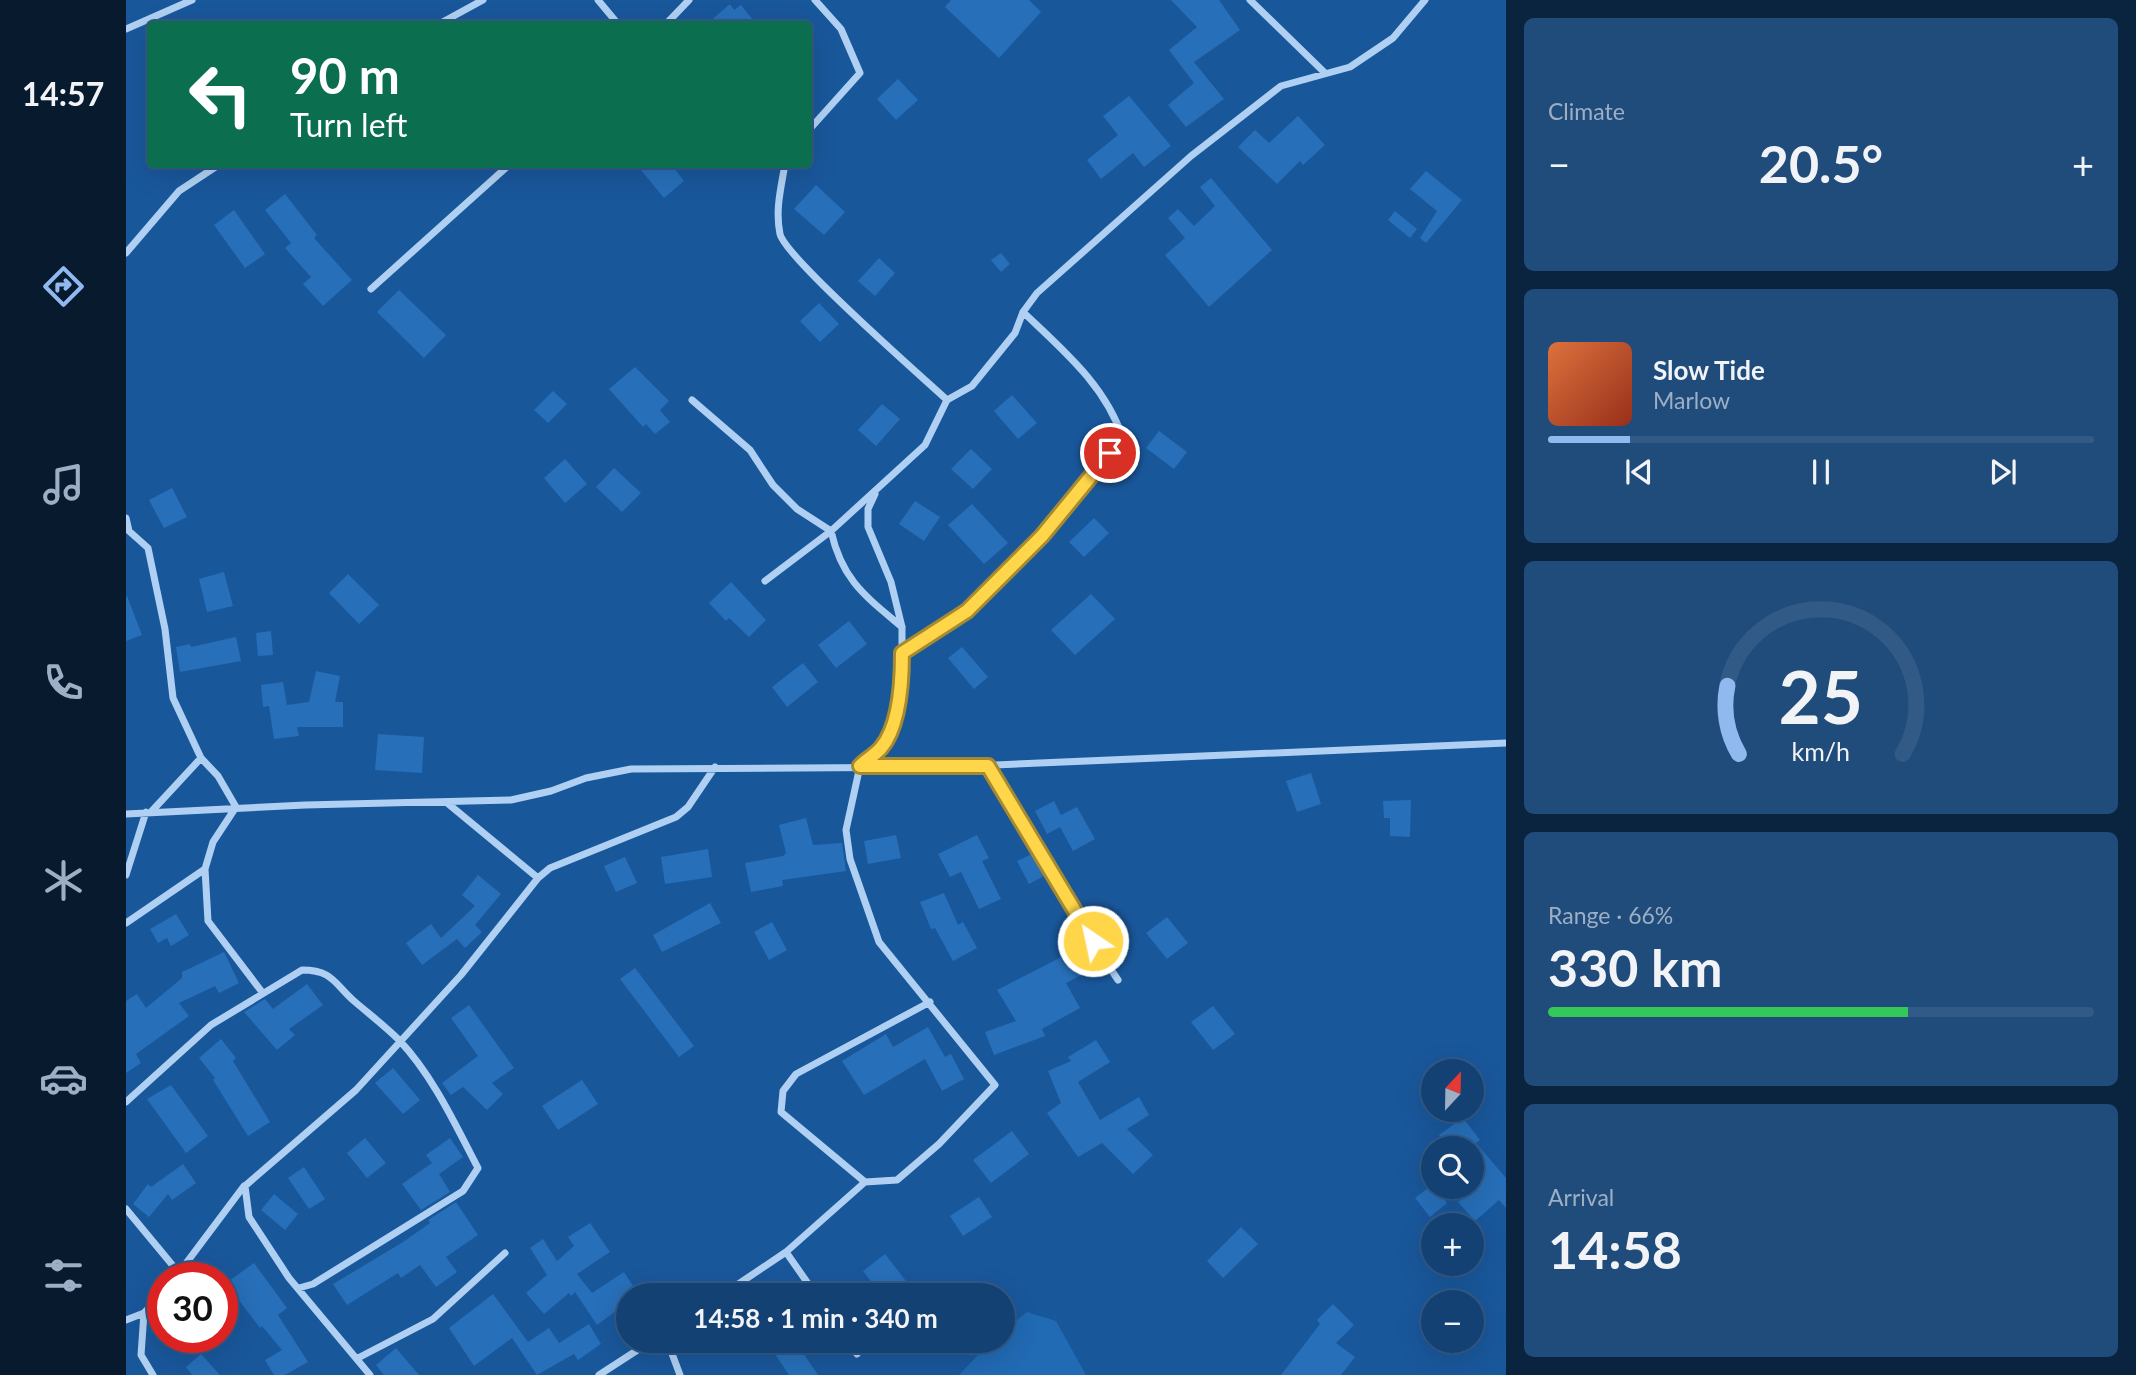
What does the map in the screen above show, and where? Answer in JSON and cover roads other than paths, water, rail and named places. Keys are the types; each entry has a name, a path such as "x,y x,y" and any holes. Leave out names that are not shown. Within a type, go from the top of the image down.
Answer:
{"street":[{"path":"126,29 192,0"},
{"path":"444,21 483,0"},
{"path":"598,0 616,21"},
{"path":"669,21 689,0"},
{"path":"812,127 860,73 841,29 814,0"},
{"path":"1250,0 1324,72"},
{"path":"765,581 831,531 925,445 947,400 972,386 1015,333 1023,312 1037,293 1191,156 1282,86 1350,66 1393,38 1426,0"},
{"path":"126,253 179,191 214,168"},
{"path":"371,289 506,168"},
{"path":"784,168 778,204 781,237 832,294 947,400"},
{"path":"902,653 967,611 1042,536 1123,439 1114,411 1075,361 1023,312"},
{"path":"692,400 750,450 773,485 797,509 831,531 838,561 863,594 902,627"},
{"path":"740,1283 786,1252 865,1182 897,1180 939,1144 995,1085 879,942 862,898 846,830 860,766 881,748 892,728 902,675 902,627 891,582 868,527 868,509 876,491"},
{"path":"126,518 129,531 148,548 165,629 173,698 201,758 218,776 236,807"},
{"path":"126,814 236,807 511,800 551,791 586,778 631,769 988,766 1506,743"},
{"path":"126,875 148,812 201,758"},
{"path":"988,766 1067,903 1118,980"},
{"path":"187,1262 245,1186 272,1159 341,1104 461,975 538,878 551,868 676,817 688,807 715,767"},
{"path":"445,802 538,878"},
{"path":"236,807 214,842 205,869 208,921 262,992"},
{"path":"126,923 168,897 205,869"},
{"path":"126,1102 211,1026 262,992 302,970 316,970 332,976 348,996 400,1041 442,1098 478,1168 463,1191 313,1284 299,1288"},
{"path":"865,1182 781,1112 783,1091 796,1074 930,1002"},
{"path":"245,1186 248,1217 299,1288 370,1375"},
{"path":"126,1209 167,1262"},
{"path":"786,1252 808,1283"},
{"path":"358,1358 433,1319 505,1253"},
{"path":"126,1320 147,1310"},
{"path":"144,1313 141,1355 153,1375"},
{"path":"599,1375 633,1353"},
{"path":"672,1353 680,1375"},
{"path":"143,1375 147,1367"}]}
